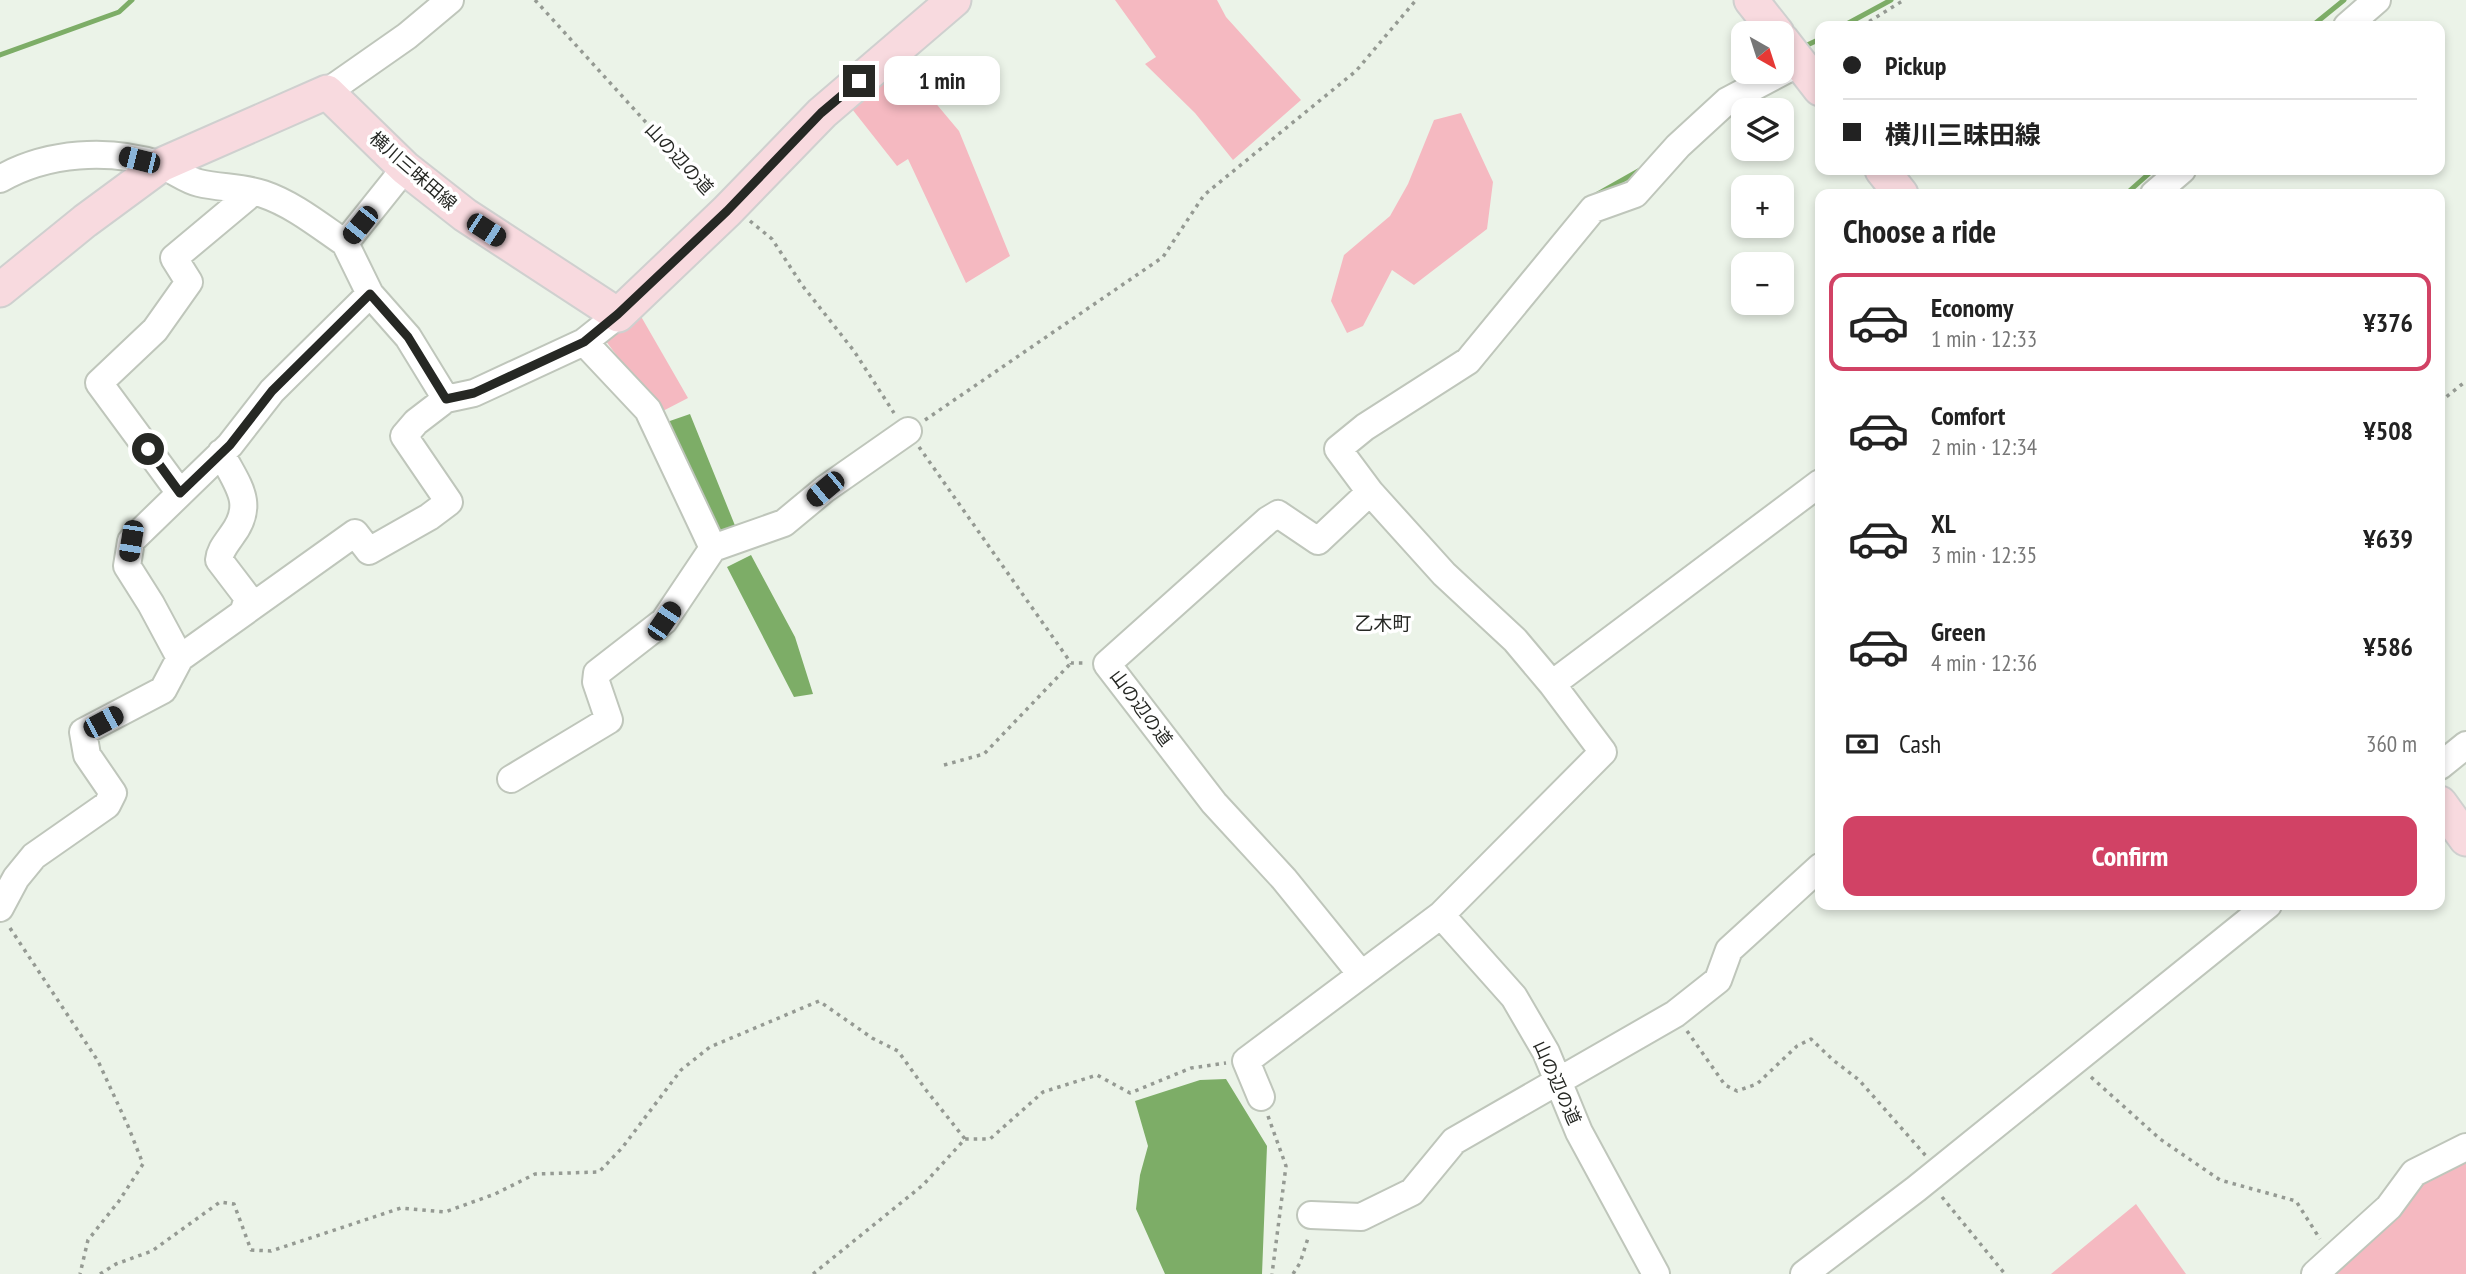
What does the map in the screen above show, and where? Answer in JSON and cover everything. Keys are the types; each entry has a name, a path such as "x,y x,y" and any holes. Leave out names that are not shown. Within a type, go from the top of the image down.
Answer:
{"main road":[{"path":"618,314 727,211 821,113 954,0"},
{"path":"1751,0 1768,21"},
{"path":"1794,56 1815,83"},
{"path":"0,290 85,220 161,165 327,92"},
{"name":"横川三昧田線","path":"327,92 405,168 465,215 618,314"},
{"path":"1886,175 1897,189"},
{"path":"2445,810 2466,839"}],"street":[{"path":"327,92 407,36 450,0"},
{"path":"2353,21 2377,0"},
{"path":"1261,1097 1246,1060 1441,915 1603,752 1515,640 1444,574 1370,492 1338,449 1365,427 1468,360 1593,209 1635,194 1678,146 1748,84"},
{"path":"0,178 19,168 65,156 117,155 161,165 197,183 262,194 303,214 345,243 370,294 408,337 446,399"},
{"path":"345,243 405,168"},
{"path":"2160,189 2176,175"},
{"path":"180,493 99,383 155,330 189,282 174,258 253,192"},
{"path":"180,657 127,566 131,541 221,453 272,391 370,294"},
{"path":"4,916 16,878 34,856 107,805 113,793 86,755 83,732 163,690 180,657 355,533 369,551 429,517 449,502 404,436 416,422 446,399 474,393 584,342 618,314"},
{"path":"584,342 648,410 713,548"},
{"path":"511,779 609,720 596,682 597,673 664,621 713,548 784,523 825,489 908,431"},
{"path":"221,453 245,500 242,522 219,552 219,560 248,598 244,610"},
{"path":"1552,684 1815,487"},
{"path":"1107,664 1268,520 1278,514 1318,541 1370,492"},
{"name":"山の辺の道","path":"1107,664 1214,803 1284,879 1360,974"},
{"path":"2445,762 2466,745"},
{"path":"1311,1215 1361,1217 1412,1192 1454,1141 1675,1014 1718,980 1729,950 1815,872"},
{"path":"1804,1274 1933,1175 2262,910"},
{"name":"山の辺の道","path":"1441,915 1514,997 1546,1052 1579,1132 1656,1274"},
{"path":"2324,1266 2389,1207 2414,1173 2466,1147"}],"path":[{"name":"山の辺の道","path":"535,0 727,211 747,219 772,239 802,285 855,351 886,402 1070,663 1107,664"},
{"path":"908,431 1163,257 1204,195 1356,71 1416,0"},
{"path":"1870,21 1904,0"},
{"path":"2445,398 2466,381"},
{"path":"944,765 985,754 1070,663"},
{"path":"4,916 98,1061 143,1164 119,1201 88,1240 80,1274"},
{"path":"100,1274 116,1264 152,1251 220,1202 234,1204 251,1250 271,1251 401,1208 445,1212 495,1194 535,1174 600,1172 622,1148 681,1070 709,1047 819,1001 872,1038 898,1051 965,1139"},
{"path":"1675,1014 1725,1086 1737,1091 1757,1084 1797,1046 1811,1039 1859,1080 2005,1274"},
{"path":"813,1274 923,1185 965,1139 990,1139 1043,1091 1097,1075 1130,1093 1191,1068 1246,1060"},
{"path":"2074,1061 2160,1139 2220,1180 2296,1201 2324,1266"},
{"path":"1261,1097 1286,1166 1272,1274"},
{"path":"1293,1274 1309,1235 1311,1215"}],"shaded area":[{"path":"1115,0 1217,0 1226,17 1301,100 1233,160 1195,113 1145,64 1156,57"},
{"path":"902,63 959,131 1010,256 966,283 908,159 897,166 852,109"},
{"path":"1461,113 1493,182 1487,229 1414,285 1392,270 1363,326 1347,333 1331,301 1344,255 1390,216 1408,184 1434,120"},
{"path":"635,306 688,398 659,413 600,333"},
{"path":"690,414 736,528 717,533 664,423"},
{"path":"751,555 795,637 813,694 794,697 727,567"},
{"path":"1226,1079 1267,1146 1262,1274 1165,1274 1136,1209 1140,1175 1148,1146 1135,1101 1200,1080"},
{"path":"2466,1163 2466,1274 2331,1274 2418,1180"},
{"path":"2136,1204 2186,1274 2051,1274"}],"waterway":[{"path":"0,55 119,12 132,0"},
{"path":"1852,21 1891,0"},
{"path":"2318,21 2344,0"},
{"path":"1803,47 1815,41"},
{"path":"1596,195 1642,169"},
{"path":"2132,189 2147,175"}],"district":[{"name":"乙木町","path":"1383,623"}],"route":[{"path":"148,449 180,493 230,445 272,391 370,294 408,337 446,399 474,393 584,342 618,314 727,211 821,113 859,81"}]}
